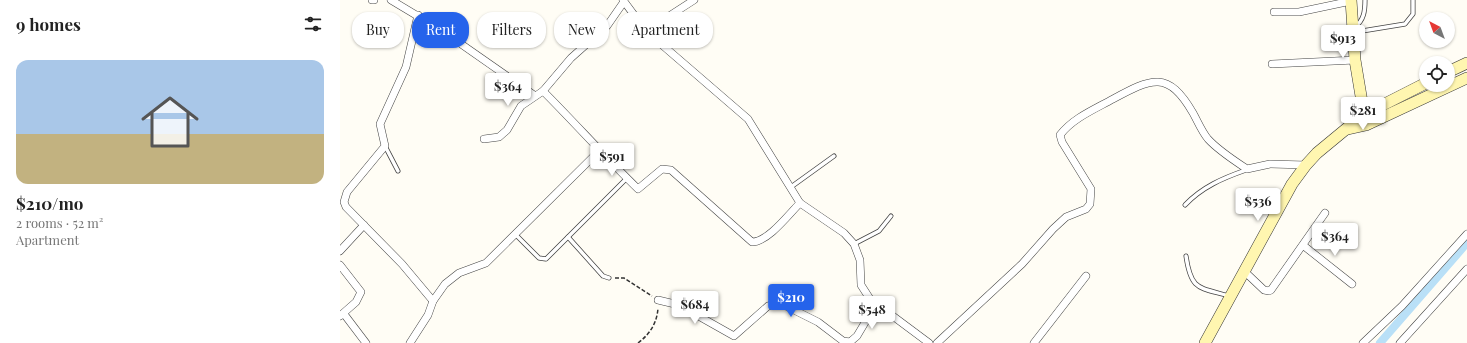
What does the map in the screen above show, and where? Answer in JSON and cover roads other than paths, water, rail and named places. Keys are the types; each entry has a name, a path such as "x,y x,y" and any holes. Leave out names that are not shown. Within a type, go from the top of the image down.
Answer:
{"main road":[{"path":"1351,0 1355,60 1365,120"},
{"path":"1455,69 1467,63"},
{"path":"1365,120 1467,78"},
{"path":"1205,343 1292,184 1306,165 1317,153 1347,130 1419,87"}],"street":[{"path":"391,0 412,12"},
{"path":"675,12 694,0"},
{"path":"1274,12 1299,12 1351,0"},
{"path":"484,139 499,137 507,130 516,112 534,95 543,91 571,58 607,26 623,2 631,12"},
{"path":"412,41 406,66 380,124 385,146 347,192 344,202 346,207 402,264 433,301"},
{"path":"465,48 534,95"},
{"path":"666,48 748,119 800,203 844,233 854,244 860,260 861,285 864,292 876,304 928,343"},
{"path":"1272,64 1355,60"},
{"path":"937,343 1022,264 1053,228 1066,217 1086,209 1090,204 1091,190 1062,142 1060,135 1072,122 1144,85 1156,81 1164,82 1179,91 1208,140 1248,169 1270,164 1306,165"},
{"path":"543,91 576,125 599,152 638,189 662,169 671,170 752,242 757,242 765,238 800,203"},
{"path":"410,343 428,314 433,301 452,278 486,263 599,152"},
{"path":"1244,271 1264,290 1269,291 1280,279 1304,246 1325,213"},
{"path":"340,251 364,225"},
{"path":"1363,343 1402,306 1467,234"},
{"path":"1304,246 1352,284"},
{"path":"340,265 360,288 361,292 356,302 342,315 366,343"},
{"path":"1400,343 1467,269"},
{"path":"1034,343 1086,276"},
{"path":"658,300 679,305 734,336 768,306 780,303 818,322 843,341 850,342 857,336 876,304"}],"lane":[{"path":"1352,31 1359,24 1364,14 1365,0"},
{"path":"1352,31 1405,24 1409,22 1413,14 1413,0"},
{"path":"385,146 398,171"},
{"path":"791,187 834,156"},
{"path":"1185,205 1194,196 1210,185 1248,169"},
{"path":"515,234 539,258 544,260 627,178"},
{"path":"854,244 879,231 891,216"},
{"path":"568,237 603,276 609,278"},
{"path":"1186,256 1190,276 1197,286 1231,297"}],"waterway":[{"path":"1380,343 1467,243"}]}
